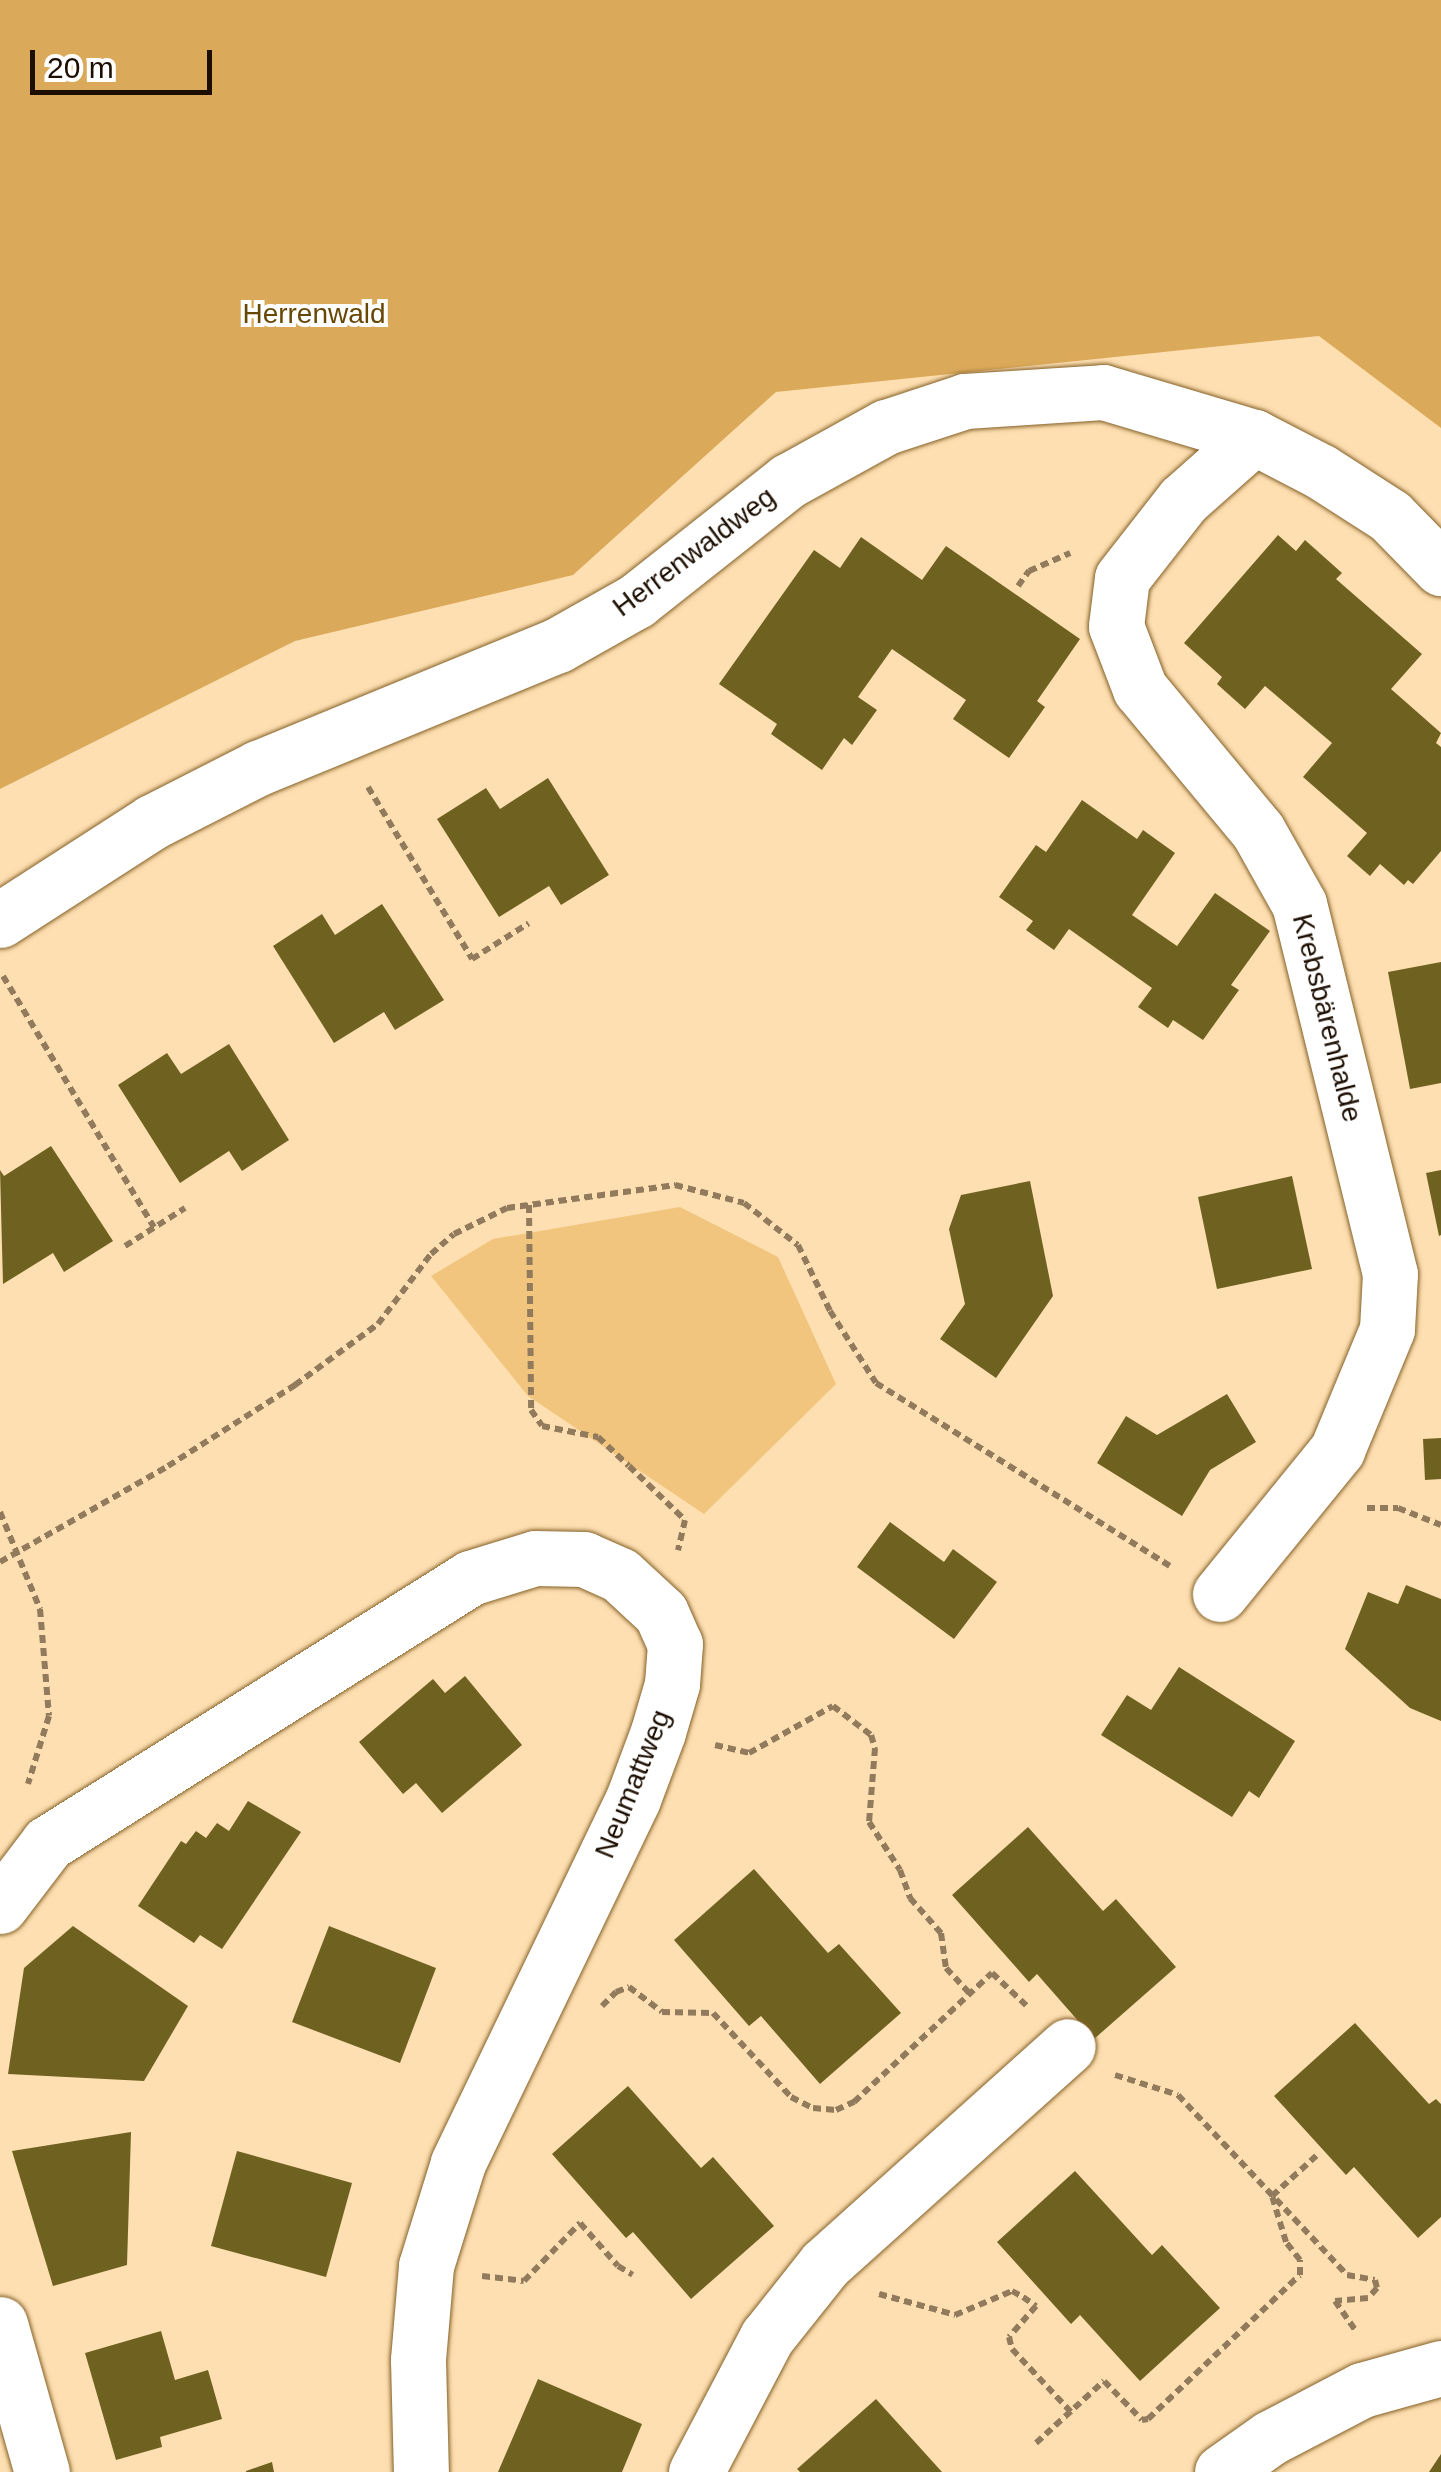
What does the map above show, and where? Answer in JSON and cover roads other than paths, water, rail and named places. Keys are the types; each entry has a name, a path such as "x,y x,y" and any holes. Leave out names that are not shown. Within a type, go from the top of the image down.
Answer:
{"street":[{"name":"Herrenwaldweg","path":"0,920 152,822 258,768 574,636 636,600 788,481 886,427 965,402 1103,392 1254,437 1320,472 1404,526 1441,568"},
{"name":"Krebsbärenhalde","path":"1220,1594 1337,1450 1387,1330 1390,1274 1299,904 1258,831 1140,689 1116,626 1122,578 1183,500 1254,437"},
{"name":"Neumattweg","path":"0,1906 48,1843 470,1578 535,1558 584,1559 620,1574 660,1614 675,1644 672,1684 658,1732 633,1800 458,2163 426,2266 418,2360 421,2472"},
{"path":"696,2472 767,2337 825,2264 1070,2043"},
{"path":"0,2324 42,2472"},
{"path":"1222,2472 1270,2438 1362,2390 1441,2368"}],"park label":[{"name":"Herrenwald","path":"314,314"}]}
